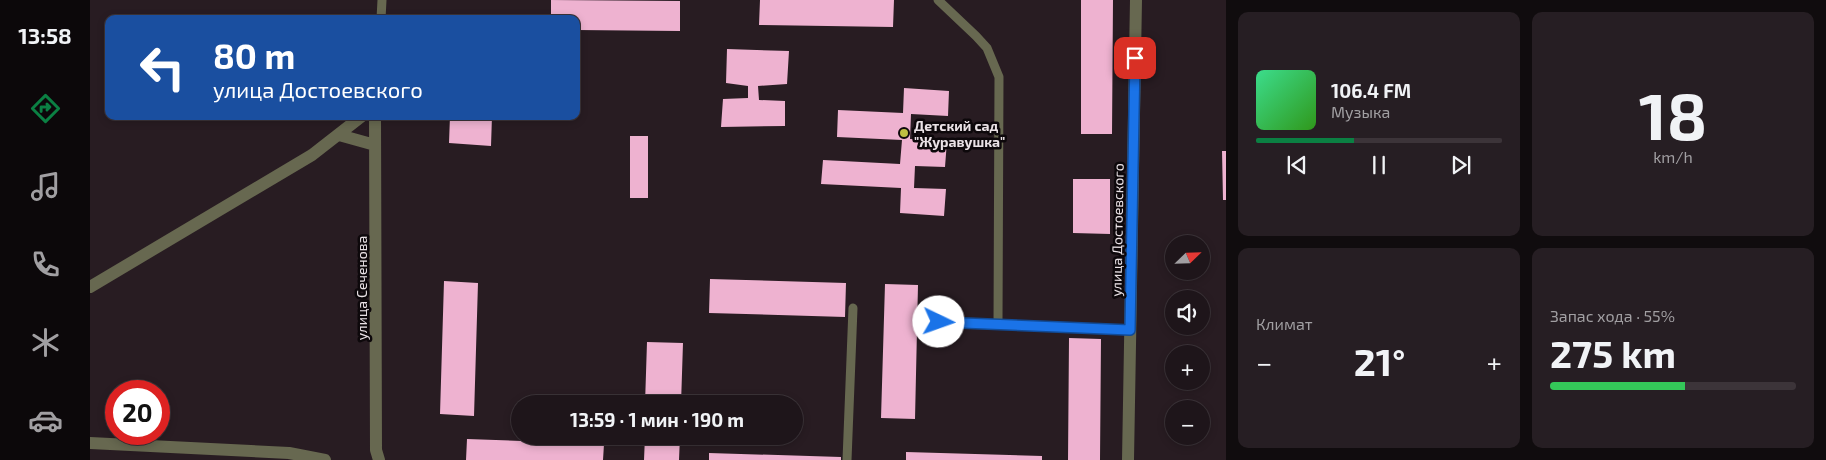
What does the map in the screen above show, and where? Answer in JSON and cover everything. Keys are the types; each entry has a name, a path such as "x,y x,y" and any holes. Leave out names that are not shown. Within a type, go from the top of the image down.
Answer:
{"street":[{"name":"улица Достоевского","path":"1128,460 1136,0"},
{"path":"90,287 312,155 357,120"},
{"name":"улица Сеченова","path":"375,120 376,450 380,460"},
{"path":"339,135 375,146"},
{"path":"90,443 289,453 325,460"}],"lane":[{"path":"381,15 382,0"},
{"path":"938,0 987,48 999,77 998,324"},
{"path":"847,460 853,308"},
{"path":"939,322 1130,330"}],"building":[{"path":"551,0 680,1 680,31 580,30 580,15 551,15"},
{"path":"760,0 894,0 893,27 759,25"},
{"path":"1081,0 1113,0 1112,134 1081,134"},
{"path":"727,49 789,51 787,84 758,86 759,100 785,101 785,126 721,127 723,99 748,98 748,86 726,83"},
{"path":"904,88 949,91 948,116 911,114 910,139 947,141 945,167 915,166 914,188 946,189 944,216 900,213 901,188 821,184 823,160 900,164 902,140 837,137 838,110 903,113"},
{"path":"450,120 492,120 491,146 449,143"},
{"path":"630,136 648,136 648,198 630,198"},
{"path":"1222,151 1226,151 1226,200 1223,200"},
{"path":"1073,179 1110,179 1110,234 1073,233"},
{"path":"710,279 846,283 845,317 709,313"},
{"path":"444,281 478,283 474,416 440,414"},
{"path":"885,284 918,285 915,419 881,418"},
{"path":"1069,338 1101,339 1100,460 1068,460"},
{"path":"647,342 683,343 681,395 645,395"},
{"path":"467,439 511,441 511,445 604,445 603,460 466,460"},
{"path":"645,445 680,445 679,460 644,460"},
{"path":"906,452 1042,456 1042,460 906,460"},
{"path":"709,453 841,457 841,460 709,460"}],"place":[{"name":"Детский сад \"Журавушка\"","path":"904,133"}],"route":[{"path":"939,322 1130,330 1135,58"}]}
